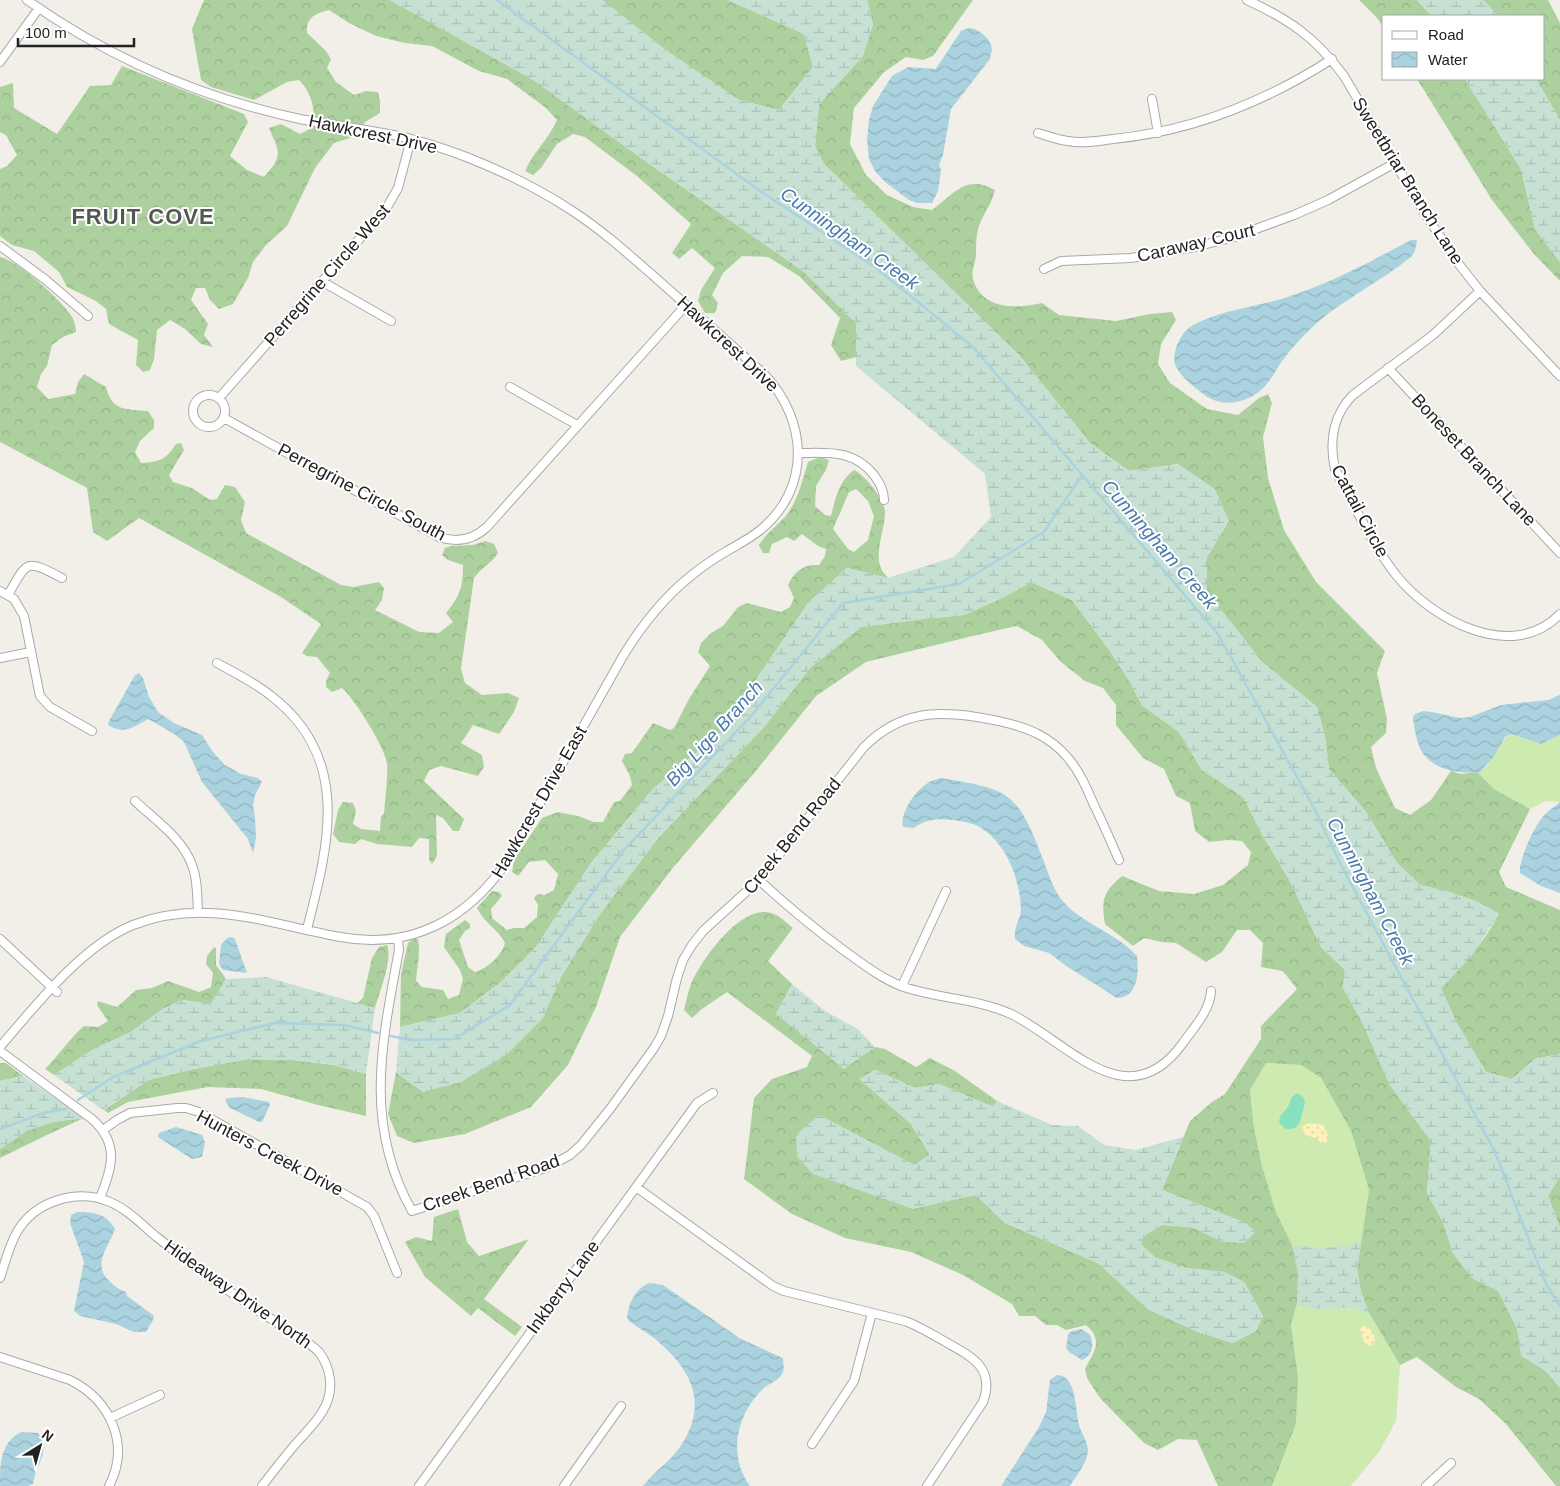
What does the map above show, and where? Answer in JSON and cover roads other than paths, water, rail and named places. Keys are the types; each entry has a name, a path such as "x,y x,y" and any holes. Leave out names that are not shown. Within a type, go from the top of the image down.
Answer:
{"street":[{"name":"Hawkcrest Drive","path":"27,0 116,55 182,84 247,106 299,119 412,139 472,159 545,194 600,231 686,304 774,384 785,400 792,416 797,434 798,452"},
{"name":"Sweetbriar Branch Lane","path":"1247,0 1291,22 1332,60 1344,76 1440,239 1480,291 1560,376"},
{"path":"0,62 39,8"},
{"path":"1038,134 1069,142 1118,139 1158,132 1207,120 1253,103 1304,77 1332,60"},
{"path":"1152,99 1158,132"},
{"name":"Perregrine Circle West","path":"219,398 373,226 398,188 412,139"},
{"name":"Caraway Court","path":"1044,269 1061,261 1131,258 1177,251 1234,237 1294,215 1328,200 1395,163"},
{"path":"0,246 46,280 88,316"},
{"path":"323,282 391,321"},
{"name":"Cattail Circle","path":"1480,291 1433,336 1388,368 1353,395 1347,402 1335,425 1332,447 1335,469 1386,561 1404,584 1428,605 1455,621 1484,633 1507,637 1526,635 1543,628 1560,614"},
{"name":"Perregrine Circle South","path":"224,418 439,537 458,540 471,538 487,527 686,304"},
{"name":"Boneset Branch Lane","path":"1388,368 1560,553"},
{"path":"510,387 577,425"},
{"path":"206,394 219,398 225,408 224,418 212,427 206,427 198,423 192,412 196,400 206,394"},
{"path":"798,452 837,454 854,458 862,463 877,480 883,490 884,500"},
{"name":"Hawkcrest Drive East","path":"0,1047 55,990 87,953 116,933 148,920 169,914 198,912 240,915 363,940 398,938 417,934 442,924 466,908 489,886 508,860 618,664 640,630 658,608 691,576 712,560 750,538 774,517 790,491 796,471 798,452"},
{"path":"8,595 24,570 31,565 40,566 62,578"},
{"path":"0,590 20,607 24,616 38,688 44,702 92,731"},
{"path":"0,658 32,652"},
{"path":"217,663 257,686 283,706 304,731 320,762 328,795 328,827 307,929"},
{"name":"Creek Bend Road","path":"398,938 399,950 382,1046 380,1103 391,1162 412,1211 548,1167 570,1155 581,1145 610,1109 658,1042 668,1016 676,978 683,960 692,945 703,931 759,880 872,740 884,730 908,719 937,714 956,714 1020,727 1036,733 1054,744 1068,757 1082,777 1119,860"},
{"path":"135,801 188,854 195,875 198,912"},
{"path":"759,880 814,929 879,975 902,986 973,1001 1001,1010 1034,1027 1098,1070 1108,1073 1128,1076 1147,1073 1171,1058 1208,1006 1212,991"},
{"path":"902,986 946,891"},
{"path":"0,940 55,990"},
{"path":"0,1051 92,1118 103,1130 109,1142 111,1163 100,1198 88,1196 63,1198 42,1207 25,1221 15,1236 0,1278"},
{"name":"Inkberry Lane","path":"419,1486 697,1103 713,1093"},
{"name":"Hunters Creek Drive","path":"103,1130 130,1113 177,1108 186,1108 199,1112 367,1207 374,1216 397,1273"},
{"path":"636,1187 773,1286 784,1291 916,1325 972,1358 984,1372 986,1387 983,1402 927,1486"},
{"name":"Hideaway Drive North","path":"100,1198 128,1212 194,1266 238,1298 310,1344 324,1361 330,1381 330,1394 325,1408 262,1486"},
{"path":"812,1444 854,1381 872,1313"},
{"path":"0,1357 70,1380 80,1385 98,1400 110,1418 116,1433 117,1459 109,1486"},
{"path":"110,1418 160,1396"},
{"path":"564,1486 621,1406"},
{"path":"1426,1486 1451,1463"}],"water":[{"path":"969,28 977,30 988,39 992,47 990,59 951,109 943,155 939,165 941,170 938,191 932,203 917,203 909,200 885,182 875,171 869,159 867,139 873,106 892,76 908,67 935,69 961,31"},
{"path":"1411,240 1417,240 1412,256 1319,321 1291,350 1266,385 1253,396 1238,402 1229,403 1213,400 1190,383 1176,367 1174,357 1177,345 1186,330 1200,321 1288,297 1312,288 1358,268"},
{"path":"139,673 143,678 149,697 158,712 174,723 202,735 213,752 225,765 241,774 258,778 262,782 255,795 253,805 256,838 253,853 248,839 202,782 184,742 173,733 148,719 124,730 108,725 135,675"},
{"path":"1560,695 1560,735 1541,744 1511,734 1505,737 1493,758 1480,772 1458,772 1436,765 1424,755 1418,742 1413,717 1415,714 1423,711 1460,718 1470,717 1501,705 1548,700"},
{"path":"940,778 996,790 1008,797 1017,806 1025,818 1061,899 1078,915 1119,940 1137,956 1136,983 1129,994 1117,998 1049,953 1024,946 1015,939 1015,931 1021,909 1015,875 998,843 981,828 976,825 941,819 924,822 914,828 903,827 904,816 912,798 927,784"},
{"path":"1560,802 1560,893 1541,886 1520,873 1520,868 1527,844 1539,822 1546,813"},
{"path":"232,937 235,939 247,973 223,970 219,964 221,945 227,938"},
{"path":"242,1097 269,1102 270,1105 262,1122 230,1108 225,1100"},
{"path":"176,1127 202,1135 205,1142 202,1157 192,1159 158,1137 159,1133"},
{"path":"77,1212 99,1214 108,1220 115,1229 103,1256 102,1268 104,1275 111,1283 126,1292 127,1296 153,1315 154,1318 146,1332 134,1332 116,1324 80,1316 74,1311 84,1262 70,1223 71,1215"},
{"path":"649,1283 663,1285 741,1339 783,1358 784,1368 781,1376 764,1388 755,1398 747,1410 738,1435 739,1461 743,1474 750,1486 643,1486 680,1447 688,1433 695,1406 690,1381 674,1357 659,1342 629,1321 627,1317 629,1306 636,1292"},
{"path":"1082,1329 1090,1335 1092,1346 1088,1356 1082,1360 1066,1348 1068,1334"},
{"path":"1057,1375 1064,1377 1072,1387 1079,1425 1088,1448 1083,1465 1070,1486 1001,1486 1039,1427 1046,1412 1050,1380"},
{"path":"22,1432 38,1433 42,1439 42,1458 33,1484 28,1486 0,1486 1,1462 5,1448 9,1441"}],"waterway":[{"name":"Cunningham Creek","path":"497,0 763,193 875,267 973,347 1218,634 1313,806 1342,867 1495,1152 1546,1284 1560,1306"},
{"name":"Big Lige Branch","path":"391,1036 409,1040 454,1039 510,1005 624,850 752,715 843,603 959,584 1044,532 1082,475"},
{"name":"Big Lige Branch","path":"78,1100 113,1077 201,1041 275,1023 344,1025 378,1033"},
{"name":"Big Lige Branch","path":"0,1129 43,1113 66,1109"}],"district":[{"name":"FRUIT COVE","path":"143,216"}]}
